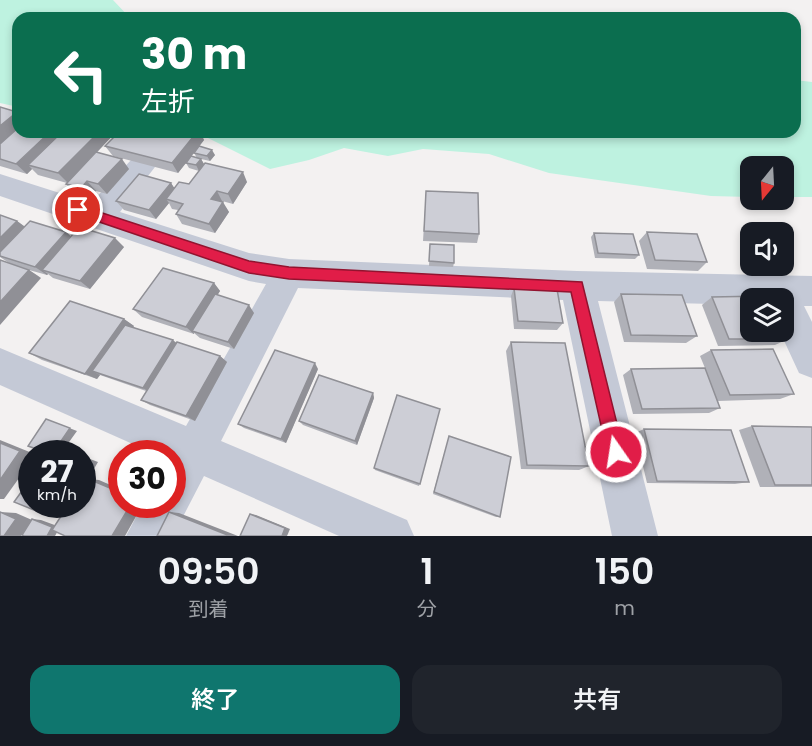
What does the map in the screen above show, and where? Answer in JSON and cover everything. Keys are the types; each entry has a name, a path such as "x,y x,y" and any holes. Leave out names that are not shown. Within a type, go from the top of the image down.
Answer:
{"street":[{"path":"98,216 141,166"},
{"path":"0,185 249,267 289,273 740,294"},
{"path":"186,468 289,273"},
{"path":"577,286 635,536"},
{"path":"794,294 812,291"},
{"path":"794,323 812,360"},
{"path":"0,366 391,536"},
{"path":"149,536 159,518"}],"green space":[{"path":"0,0 113,0 124,12 12,12 12,106 0,103"},
{"path":"801,81 812,82 812,197 794,197 794,156 740,156 740,197 711,196 549,173 489,154 423,149 388,156 344,148 309,160 270,169 208,138 801,138"}],"building":[{"path":"0,107 12,111 12,116 0,126"},
{"path":"12,133 12,138 44,138 16,164 0,159 0,144"},
{"path":"56,138 93,138 58,173 28,165"},
{"path":"113,138 192,138 172,163 105,146"},
{"path":"199,146 212,150 207,156 194,153"},
{"path":"96,152 122,159 98,184 87,181 81,188 66,184"},
{"path":"191,156 201,159 196,165 186,163"},
{"path":"205,163 243,172 228,194 217,191 211,199 223,202 209,224 176,214 183,204 166,199 179,182 189,184"},
{"path":"139,174 171,183 149,210 116,201"},
{"path":"426,191 478,193 479,234 424,231"},
{"path":"0,215 17,221 0,238"},
{"path":"30,221 66,232 35,267 0,256 0,252"},
{"path":"79,227 115,238 80,281 42,270"},
{"path":"647,232 697,234 707,262 655,260"},
{"path":"594,233 633,234 639,255 598,253"},
{"path":"430,244 454,245 454,263 429,261"},
{"path":"0,260 29,270 0,302"},
{"path":"163,268 214,283 186,327 133,309"},
{"path":"514,288 557,289 563,323 518,321"},
{"path":"215,294 249,305 228,342 192,331"},
{"path":"621,294 682,295 697,336 631,335"},
{"path":"740,296 740,339 729,339 712,297"},
{"path":"70,301 124,319 85,374 29,353"},
{"path":"125,325 173,340 143,388 92,371"},
{"path":"177,342 220,356 186,416 141,400"},
{"path":"511,342 565,343 589,466 527,465"},
{"path":"773,349 794,394 730,395 711,350"},
{"path":"275,350 315,363 281,439 238,424"},
{"path":"705,368 720,408 642,409 631,369"},
{"path":"319,375 373,393 355,441 299,421"},
{"path":"397,395 440,409 420,484 374,468"},
{"path":"46,419 70,428 62,440 32,440"},
{"path":"752,426 812,427 812,485 775,485"},
{"path":"644,429 731,430 749,482 657,481"},
{"path":"449,436 511,457 500,517 434,492"},
{"path":"0,443 18,450 18,454 0,480"},
{"path":"96,482 108,487 108,518 123,518 112,536 65,536 52,530 60,518 96,518"},
{"path":"0,512 16,519 4,536 0,536"},
{"path":"250,514 285,528 282,536 240,536"},
{"path":"166,518 184,518 230,536 157,536"},
{"path":"32,519 52,527 47,536 22,535"}],"route":[{"path":"78,210 249,267 289,273 577,286 616,452"}]}
